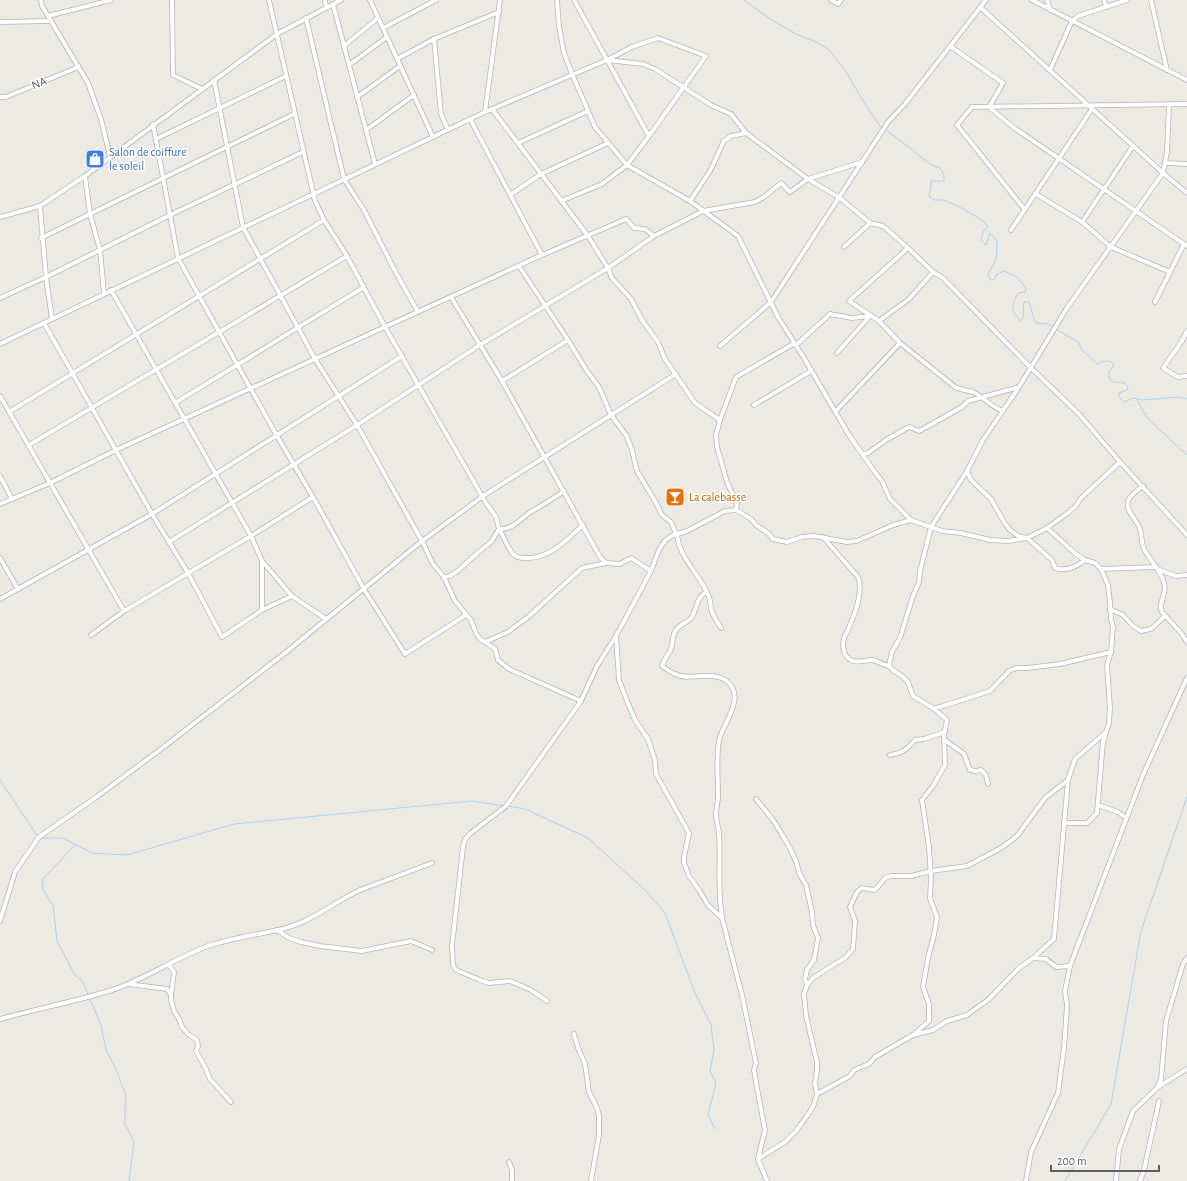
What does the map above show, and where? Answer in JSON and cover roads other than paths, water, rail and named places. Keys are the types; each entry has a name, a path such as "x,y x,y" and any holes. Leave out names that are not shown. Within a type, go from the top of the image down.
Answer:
{"street":[{"path":"41,0 42,6 88,83 101,119 110,156"},
{"path":"48,16 111,0"},
{"path":"172,0 173,75 202,89"},
{"path":"269,0 313,194 324,220 347,256 402,356 496,517 499,529 513,554 518,558 537,558 560,545 583,525"},
{"path":"325,0 326,8"},
{"path":"0,217 40,206 85,176 276,34 341,0"},
{"path":"370,0 433,137"},
{"path":"383,28 436,0"},
{"path":"484,112 500,0"},
{"path":"557,0 559,26 564,53 595,127 627,165 690,201 738,236 772,302 778,317 796,344 849,435 882,480 890,499 911,520 942,531 961,533 990,540 1008,541 1027,538 1047,528 1075,507 1081,498 1120,462"},
{"path":"574,0 649,136"},
{"path":"831,0 838,4 841,0"},
{"path":"720,346 772,302 888,122 905,104 986,0"},
{"path":"1032,0 1187,80"},
{"path":"1047,0 1050,10"},
{"path":"1104,0 1106,7"},
{"path":"1050,70 1072,21 1078,16 1127,0"},
{"path":"1151,0 1167,70"},
{"path":"333,4 375,164"},
{"path":"980,7 1187,193"},
{"path":"398,59 434,39 499,12"},
{"path":"306,18 344,179 364,210 418,312"},
{"path":"344,46 378,18"},
{"path":"0,22 51,21"},
{"path":"349,65 387,37"},
{"path":"0,344 484,112 607,60 632,47 658,38 706,56 627,165 602,184 561,201"},
{"path":"434,39 441,114 448,130"},
{"path":"950,46 1003,83 989,107"},
{"path":"607,60 643,64 655,69 711,105 731,114 746,133 808,178 840,198 870,222 882,226 933,272 943,278 1031,368 1079,414 1120,462 1187,535"},
{"name":"NA","path":"0,97 6,97 78,66"},
{"path":"357,97 400,66"},
{"path":"156,139 286,76"},
{"path":"214,80 243,227 315,359 357,425 422,541 433,564 444,577 455,601 471,620 480,639 494,649 498,660 509,669 581,701"},
{"path":"366,130 414,95"},
{"path":"1025,210 957,125 972,108 1091,108 1187,104"},
{"path":"889,666 892,652 900,638 919,582 920,570 932,527 967,471 983,440 1019,387 1067,308 1163,173 1167,152 1169,105"},
{"path":"989,107 1013,127 1186,245 1155,302"},
{"path":"1011,230 1091,108"},
{"path":"492,109 588,236 608,268 612,278 631,299 642,320 658,342 665,359 695,403 720,420"},
{"path":"518,143 588,111"},
{"path":"42,238 294,114"},
{"path":"470,119 542,255"},
{"path":"153,124 178,258 250,389 313,497 364,589 405,654 466,615"},
{"path":"690,201 710,171 724,141 731,136 746,133"},
{"path":"510,195 541,174 608,143"},
{"path":"1082,222 1133,146"},
{"path":"0,298 303,152"},
{"path":"169,542 231,502 357,425 480,345 608,268 654,236 703,211 755,202 764,197 781,183 790,192 808,178 862,162"},
{"path":"1165,163 1187,164"},
{"path":"85,176 90,214 100,250 104,293"},
{"path":"1036,194 1082,222 1111,247 1170,272"},
{"path":"40,206 46,277 52,319"},
{"path":"0,504 50,483 116,450 542,255 626,219 634,228 646,229 654,236"},
{"path":"9,412 324,220"},
{"path":"844,247 870,222"},
{"path":"908,248 849,301 879,321 900,343 955,387 961,390 973,392 1003,411"},
{"path":"29,445 347,256"},
{"path":"519,266 568,340 586,371 599,387 611,415 626,435 632,450 637,471 662,515 671,522 677,534 678,544 709,596 711,610 721,628"},
{"path":"879,321 909,299 933,272"},
{"path":"175,403 364,287"},
{"path":"111,290 251,536 262,561 292,596 326,619"},
{"path":"451,297 502,381 600,557 606,563"},
{"path":"736,510 737,504 727,482 717,448 716,435 736,377 796,344 830,314 852,318 870,316"},
{"path":"837,353 870,316"},
{"path":"44,323 152,514 188,573 222,637 262,610 292,596"},
{"path":"1187,331 1182,341 1163,368 1178,376 1187,376"},
{"path":"502,381 568,340"},
{"path":"836,411 900,343"},
{"path":"0,599 152,514 402,356"},
{"path":"754,405 811,371"},
{"path":"0,922 15,872 39,838 155,754 364,589 422,541 483,496 546,458 676,374"},
{"path":"863,454 868,453 881,443 909,427 919,431 962,407 968,401 1019,387"},
{"path":"0,396 124,611"},
{"path":"967,471 971,480 991,499 1010,530 1018,536 1027,538 1052,560 1055,568 1064,570 1079,565 1085,560"},
{"path":"0,476 12,499"},
{"path":"1143,486 1129,498 1128,503 1131,515 1140,528 1144,549 1164,582 1165,591 1160,609 1187,642"},
{"path":"499,529 504,529 517,523 528,514 564,491"},
{"path":"91,635 124,611 251,536 313,497"},
{"path":"547,1001 531,990 510,981 489,983 456,970 453,965 452,946 462,847 465,839 471,833 506,806 581,701 597,666 616,636 651,571 663,542 670,536 687,531 725,511 736,510 751,519 756,525 773,538 787,542 802,537 822,537 847,542 857,541 893,525 911,520"},
{"path":"1047,528 1085,560 1095,564 1102,570 1108,585 1110,619 1113,627 1112,652 1107,665 1110,708 1102,750 1097,812 1087,823 1064,823"},
{"path":"444,577 450,576 459,570 491,542 499,529"},
{"path":"817,1094 850,1076 854,1070 869,1064 875,1057 913,1035 929,1021 929,1004 923,987 937,917 930,898 929,847 922,800 934,786 945,766 944,740 947,720 933,708 919,701 913,696 908,682 889,666 872,660 857,662 850,660 844,654 844,638 859,600 860,582 858,577 822,537"},
{"path":"0,558 18,589"},
{"path":"485,642 508,632 528,617 582,568 606,563 620,564 630,558 651,571"},
{"path":"262,561 262,610"},
{"path":"1102,570 1156,568 1176,576 1187,575"},
{"path":"706,592 702,594 691,619 675,630 672,637 671,650 664,659 662,666 676,675 718,677 731,686 734,694 730,717 719,740 717,763 718,795 716,815 719,833 719,885 722,918 742,994 756,1063 754,1070 765,1130 758,1159 767,1181"},
{"path":"1110,609 1123,615 1133,626 1141,631 1151,629 1165,616"},
{"path":"616,636 619,680 636,720 648,739 655,760 656,774 689,833 684,863 689,876 708,905 722,918"},
{"path":"933,708 990,691 1009,671 1016,668 1060,664 1112,652"},
{"path":"1026,1181 1032,1152 1058,1093 1064,1048 1067,1005 1065,991 1070,966 1143,775 1187,678"},
{"path":"890,755 900,753 907,749 915,740 924,739 945,732"},
{"path":"913,1035 933,1030 947,1021 967,1015 989,999 1019,968 1033,958 1054,939 1068,780 1075,759 1106,732"},
{"path":"944,740 964,754 970,770 981,770 986,775 988,784"},
{"path":"758,1159 785,1142 796,1131 814,1104 817,1094 815,1083 817,1062 806,1016 804,994 807,984 813,978 845,958 853,949 855,921 850,907 857,892 862,888 874,890 885,878 891,876 911,876 967,866 1001,848 1017,836 1045,798 1068,780"},
{"path":"756,799 773,820 783,836 791,850 799,873 806,885 812,912 813,925 818,938 814,960 807,970 805,979 807,984"},
{"path":"1098,805 1118,812 1126,818"},
{"path":"0,1019 110,991 169,965 191,952 210,945 236,938 290,928 360,890 432,863"},
{"path":"278,930 289,938 320,946 362,951 411,940 432,950"},
{"path":"1033,958 1046,959 1056,967 1070,966"},
{"path":"1158,1087 1161,1080 1166,1021 1183,964 1187,958"},
{"path":"169,965 174,972 171,995 174,1011 182,1027 188,1034 197,1040 198,1046 196,1051 210,1079 231,1102"},
{"path":"125,984 145,987 160,987 167,989 171,995"},
{"path":"574,1034 585,1064 589,1092 597,1108 599,1116 599,1135 591,1181"},
{"path":"1116,1181 1119,1149 1133,1111 1158,1087 1187,1069"},
{"path":"1140,1181 1144,1170 1159,1101"},
{"path":"509,1162 512,1170 512,1181"}],"waterway":[{"path":"744,0 770,19 796,34 814,41 828,49 845,70 865,104 883,129"},
{"path":"886,130 926,161 940,168 944,175 944,181 931,181 929,196 934,200 947,201 960,207 980,219 988,226 983,232 981,240 986,245 990,233 997,241 996,260 988,274 991,280 995,279 997,274 1004,271 1017,277 1026,289 1025,292 1018,293 1014,301 1013,311 1017,317 1021,321 1024,302 1029,302 1036,323 1048,324 1053,327"},
{"path":"1056,329 1078,342 1082,350 1097,364 1106,361 1114,365 1109,372 1109,378 1113,382 1125,383 1128,387 1127,390 1119,393 1119,397 1124,402 1133,398 1142,400 1179,397 1187,399"},
{"path":"1137,400 1148,419 1187,455"},
{"path":"0,780 38,837"},
{"path":"1065,1181 1111,1104 1141,931 1187,797"},
{"path":"41,838 63,838 92,853 127,855 234,824 472,801 505,806"},
{"path":"508,806 525,809 588,838 646,891 665,913 695,993 711,1025 714,1050 710,1071 716,1083 708,1115 715,1129"},
{"path":"75,845 43,879 42,888 53,905 57,941 75,975 83,982 89,996"},
{"path":"90,999 101,1025 106,1050 115,1067 126,1096 125,1124 134,1142 129,1181"}],"place":[{"name":"Salon de coiffure le soleil","path":"95,159"},
{"name":"La calebasse","path":"675,497"}]}
